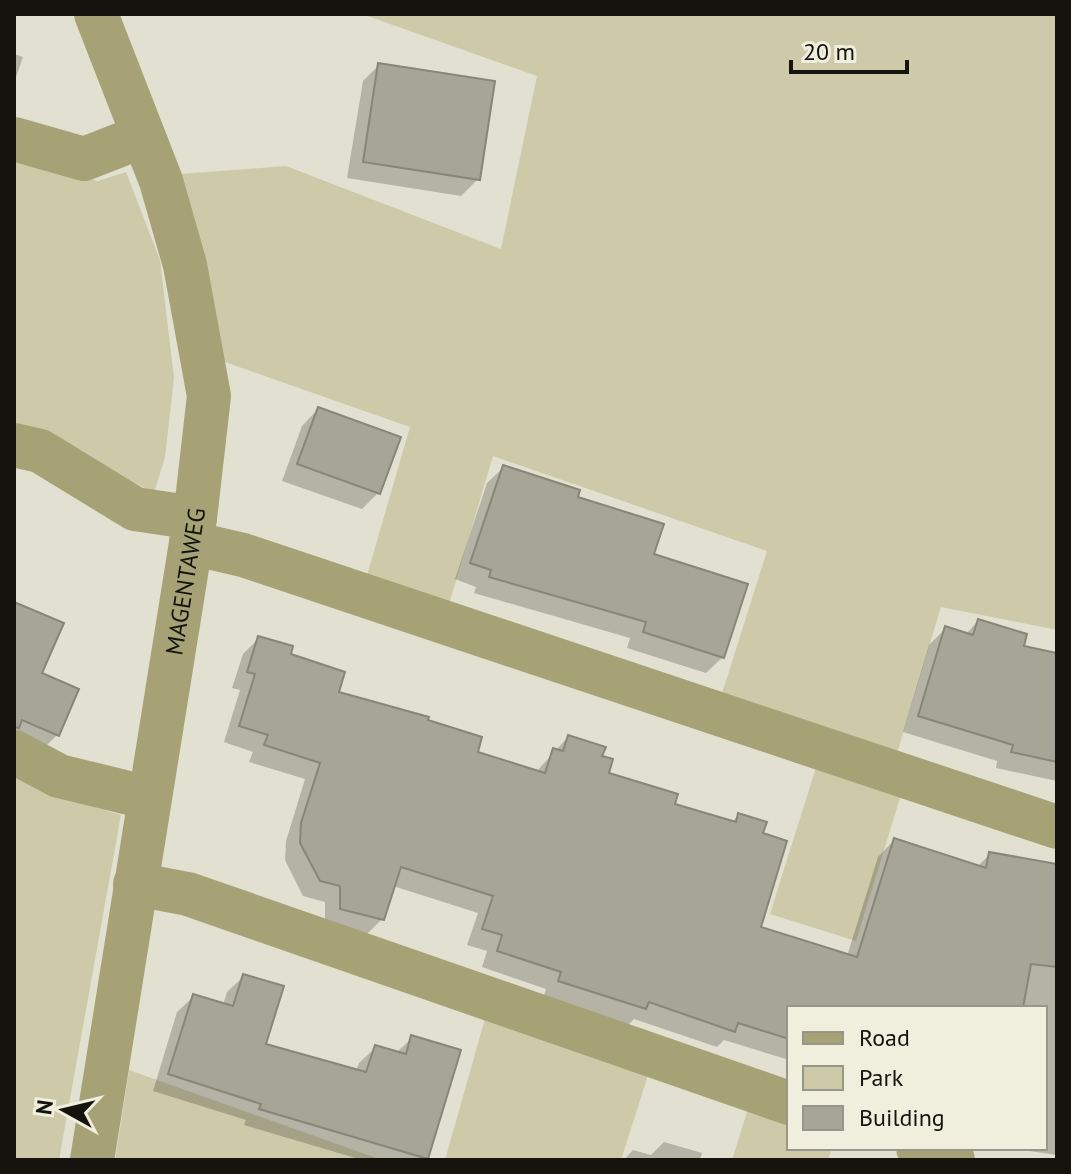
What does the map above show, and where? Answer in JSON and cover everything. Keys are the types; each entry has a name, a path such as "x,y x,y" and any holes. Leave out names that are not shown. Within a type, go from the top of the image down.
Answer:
{"street":[{"name":"MAGENTAWEG","path":"92,1160 193,531 209,396 185,265 161,181 96,14"},
{"path":"14,139 84,159 143,136"},
{"path":"14,445 40,451 135,509 193,531 243,555 1057,827"},
{"path":"14,752 59,776 149,798"},
{"path":"135,884 188,894 787,1102"},
{"path":"924,1150 953,1160"}],"green space":[{"path":"362,14 1057,14 1057,630 941,607 895,760 719,703 767,551 493,456 447,611 365,582 410,427 219,360 180,174 286,166 501,249 537,76"},
{"path":"14,156 98,181 126,172 160,260 174,378 165,457 154,493 25,425 14,425"},
{"path":"819,758 904,785 856,941 770,914"},
{"path":"14,772 48,793 121,815 59,1160 14,1160"},
{"path":"486,1015 651,1066 621,1160 445,1160"},
{"path":"129,1070 382,1160 115,1160"},
{"path":"750,1102 787,1115 787,1150 831,1150 828,1160 732,1160"}],"building":[{"path":"378,63 495,81 480,180 363,162"},
{"path":"318,407 401,437 380,494 297,464"},
{"path":"503,465 580,490 578,497 664,524 654,554 748,584 724,658 643,632 646,622 489,577 491,570 470,563"},
{"path":"14,602 64,623 42,673 79,689 59,736 22,720 19,728 14,727"},
{"path":"978,619 1027,634 1024,646 1057,653 1057,762 1011,752 1013,745 918,716 945,626 973,635"},
{"path":"258,636 293,646 291,654 345,672 339,692 429,717 428,720 482,737 478,752 545,773 553,748 563,751 568,735 606,747 602,756 613,759 609,773 678,794 675,804 736,822 738,813 767,822 763,833 787,841 761,927 857,957 894,838 986,868 989,852 1057,864 1057,967 1031,964 1023,1006 787,1006 787,1038 738,1023 735,1032 649,1002 646,1009 558,981 561,972 497,951 502,935 482,929 493,896 401,867 384,920 340,909 340,886 320,881 300,843 301,823 320,763 264,745 268,735 239,726 255,674 247,672"},
{"path":"243,974 284,986 266,1044 366,1072 375,1045 406,1054 411,1035 461,1050 428,1159 259,1109 261,1104 168,1074 193,994 233,1006"}]}
